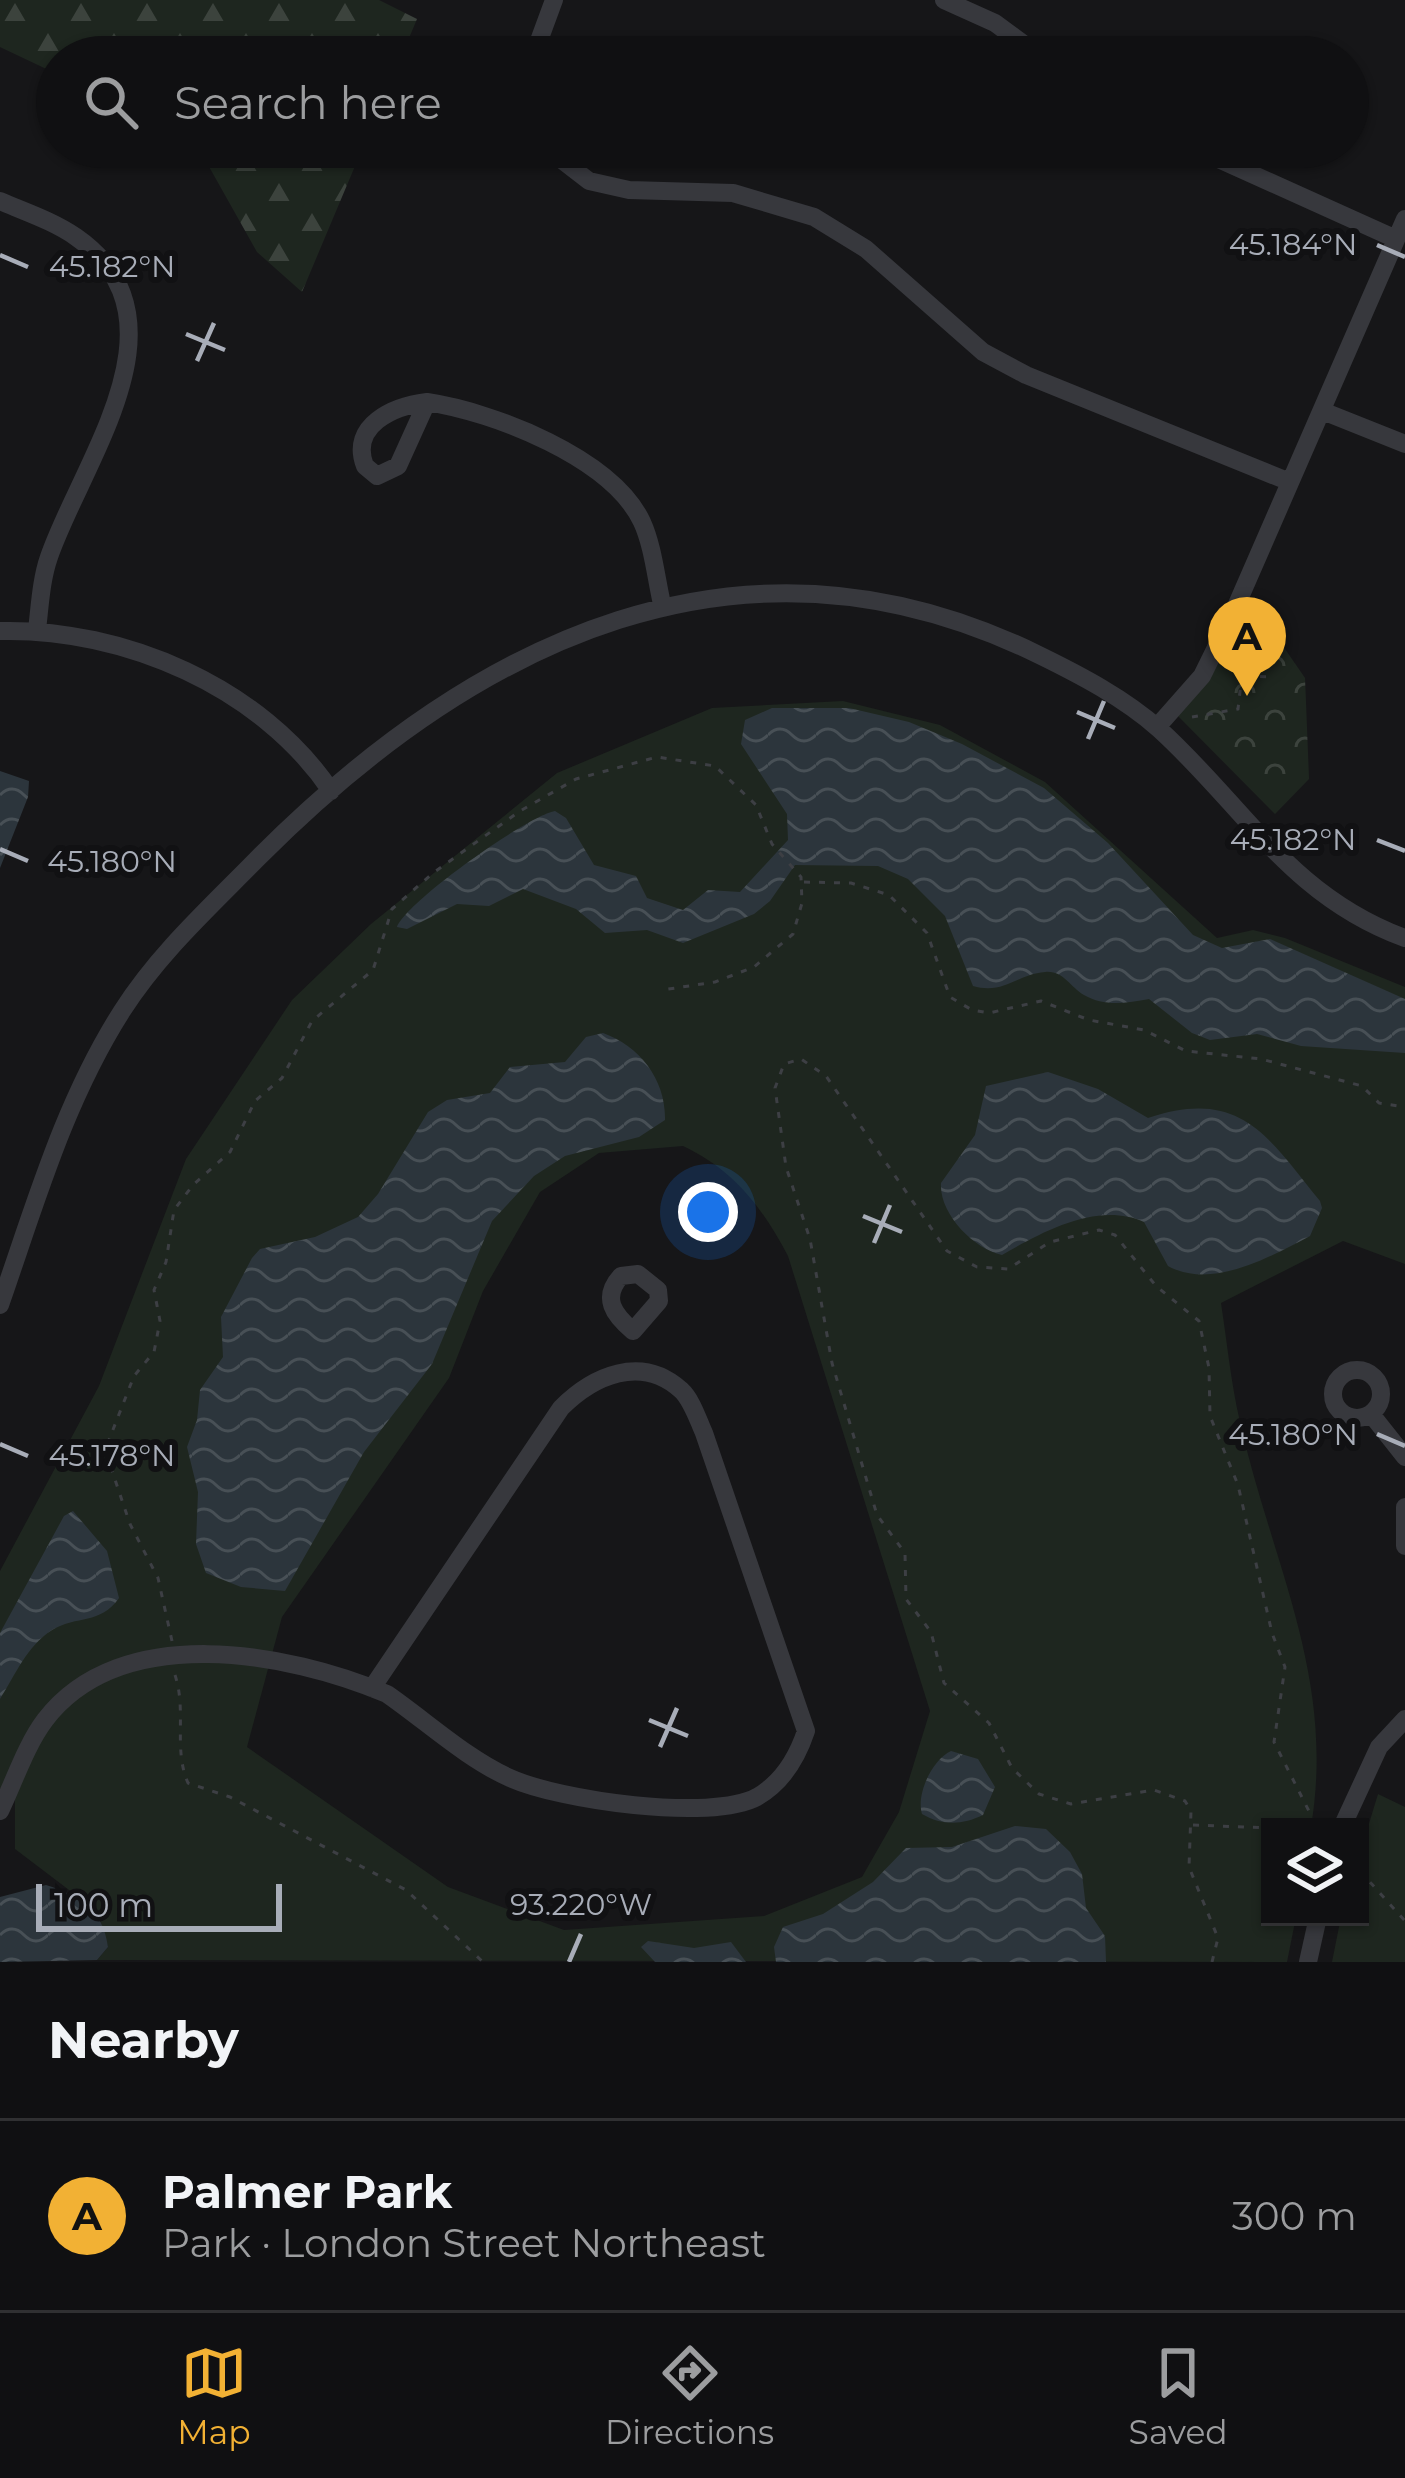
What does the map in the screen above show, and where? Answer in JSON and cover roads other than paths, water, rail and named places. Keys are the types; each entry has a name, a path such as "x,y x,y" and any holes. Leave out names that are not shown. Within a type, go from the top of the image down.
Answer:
{"street":[{"path":"541,36 554,0"},
{"path":"944,0 1013,36"},
{"path":"572,168 589,181 629,190 733,193 814,218 866,249 983,352 1026,375 1290,482"},
{"path":"1239,168 1396,239"},
{"path":"0,201 58,226 100,261 126,311 130,366 51,552 37,630"},
{"path":"1163,720 1202,676 1236,607 1325,412 1405,219"},
{"path":"428,402 453,406 570,452 621,490 643,524 662,604"},
{"path":"1325,412 1405,444"},
{"path":"0,1305 52,1153 122,1012 171,946 331,791 394,737 528,657 662,604 794,589 856,595 974,624 1163,720 1310,887 1358,918 1405,938"},
{"path":"0,631 37,630 120,644 238,700 307,755 331,791"},
{"path":"633,1331 634,1372"},
{"path":"0,1810 44,1722 76,1689 118,1668 173,1655 301,1666 372,1688 504,1776 539,1790 593,1801 723,1807 756,1797 797,1757 806,1731 704,1433 685,1393 665,1380 634,1372 606,1373 561,1408 372,1688"},
{"path":"1372,1414 1405,1457"},
{"path":"1405,1507 1405,1546"},
{"path":"1346,1818 1378,1747 1405,1719"},
{"path":"1308,1962 1316,1926"}],"water":[{"path":"772,708 849,708 909,722 1044,788 1108,843 1193,935 1222,948 1270,939 1405,999 1405,1053 1301,1046 1257,1034 1210,1040 1192,1033 1149,999 1100,1001 1051,972 993,988 973,986 945,916 908,879 878,866 795,865 770,901 754,914 683,943 647,930 605,933 576,909 523,889 489,906 457,904 407,929 397,927 422,899 469,862 555,811 566,818 594,865 636,876 647,898 683,910 708,890 740,892 788,840 787,814 741,744 745,720"},
{"path":"0,771 29,781 28,797 0,868"},
{"path":"603,1033 628,1046 648,1066 661,1091 665,1120 639,1137 565,1156 534,1176 492,1221 432,1364 364,1452 285,1591 241,1587 206,1573 196,1544 198,1492 187,1447 197,1420 200,1390 223,1357 221,1317 252,1258 260,1249 315,1237 358,1217 378,1194 428,1112 447,1100 490,1093 510,1067 565,1062 586,1037"},
{"path":"1048,1072 1098,1089 1148,1118 1207,1109 1249,1124 1267,1138 1320,1201 1322,1208 1310,1236 1241,1268 1203,1274 1168,1266 1144,1222 1126,1216 1071,1222 1002,1255 980,1246 952,1218 941,1183 975,1135 986,1086"},
{"path":"73,1511 107,1551 119,1598 104,1612 61,1625 43,1637 0,1699 0,1633 64,1516"},
{"path":"951,1751 978,1759 995,1787 983,1815 960,1822 922,1814 924,1788 932,1770"},
{"path":"1015,1826 1046,1829 1070,1852 1082,1874 1086,1908 1105,1936 1106,1962 776,1962 774,1947 783,1927 823,1914 873,1882 906,1848 952,1847"},
{"path":"46,1885 79,1899 95,1914 108,1947 97,1960 0,1962 0,1897"},
{"path":"648,1941 694,1948 731,1942 746,1962 655,1962 641,1947"}],"place":[{"name":"Palmer Park","path":"1247,696"}]}
